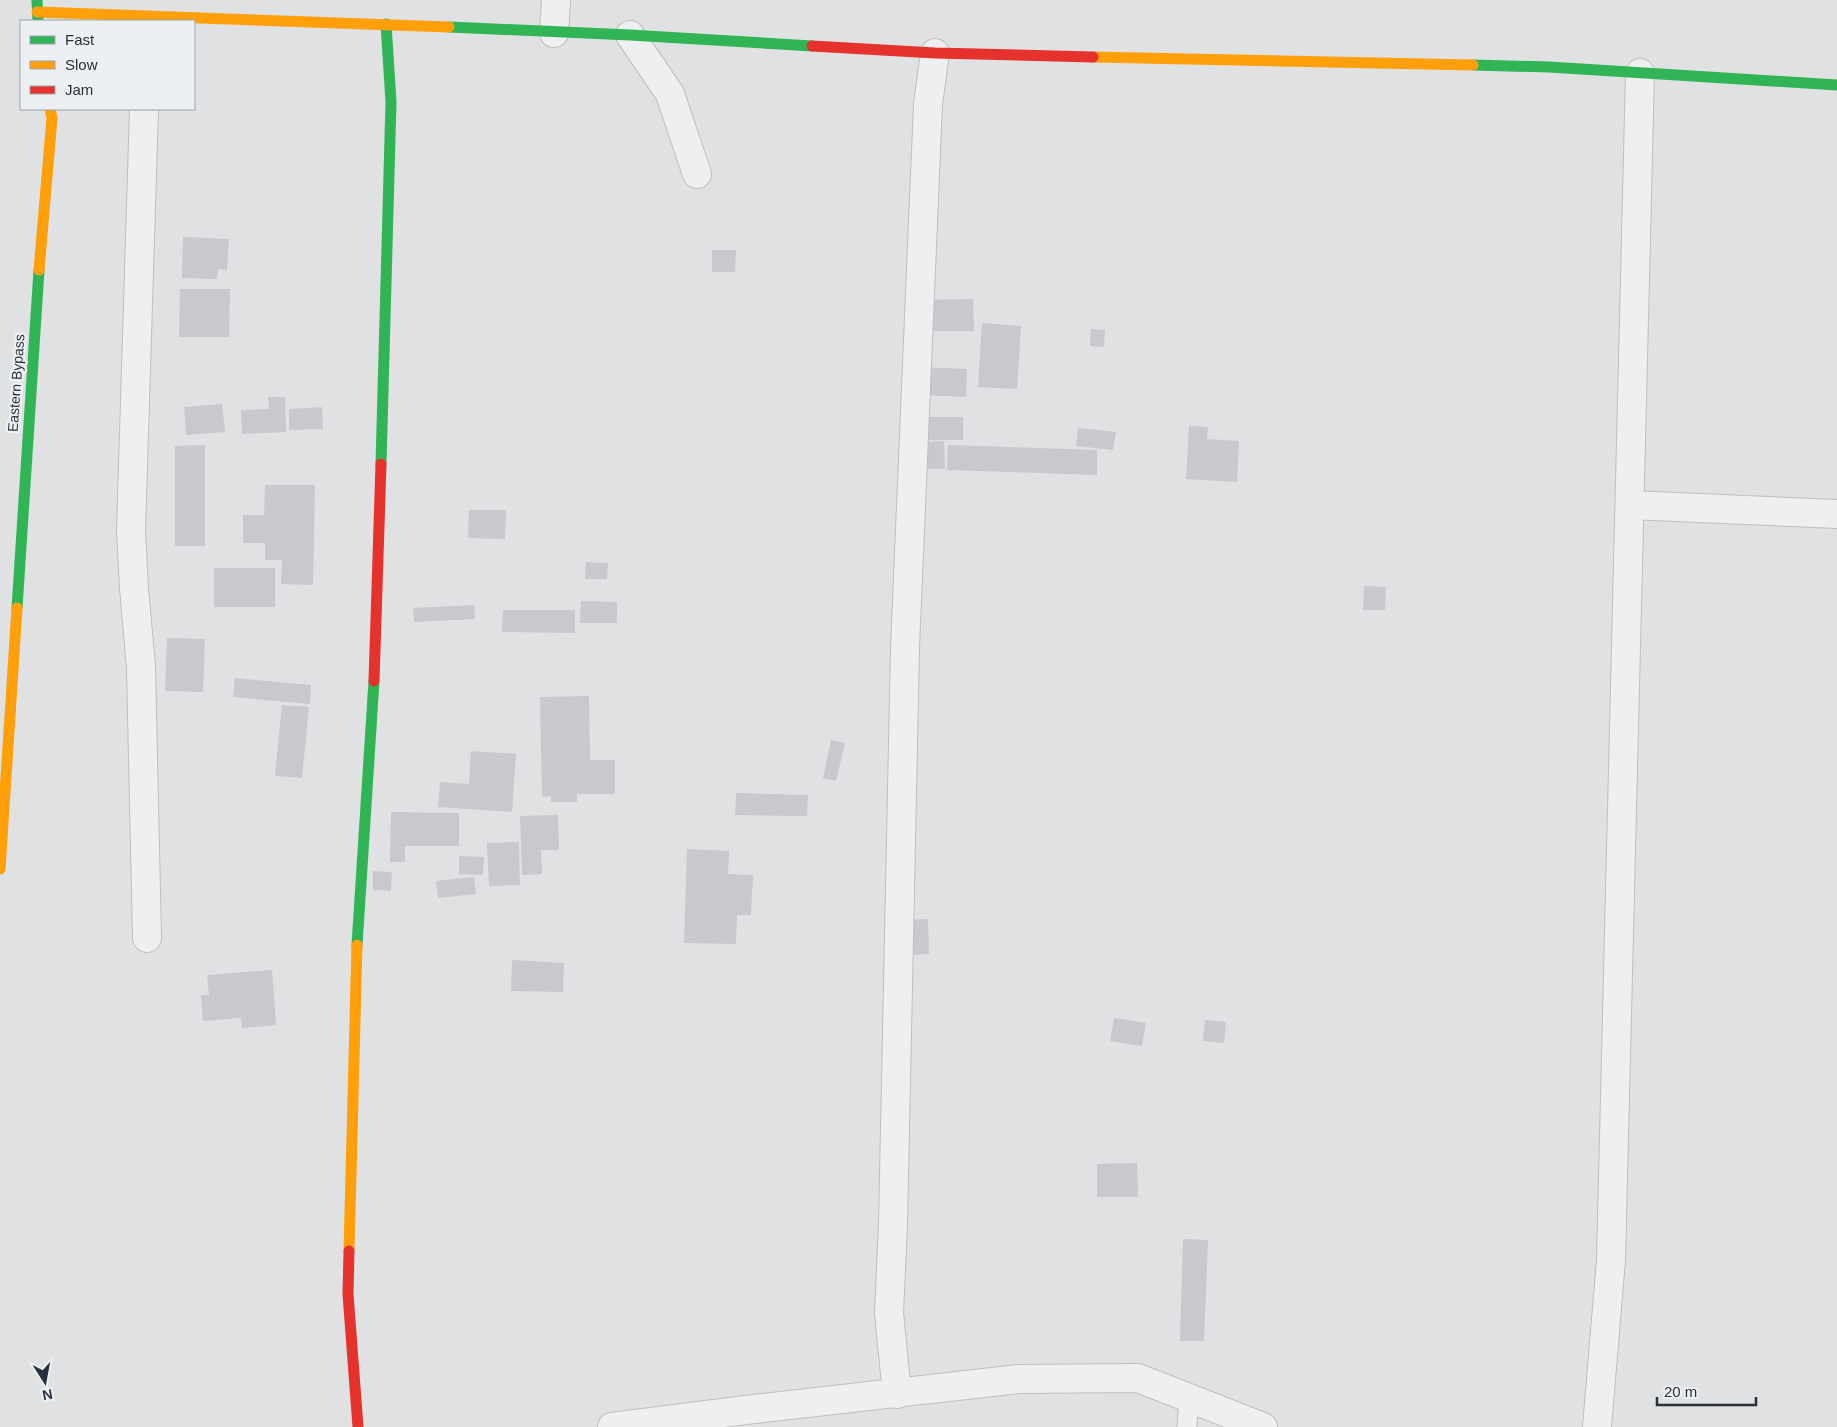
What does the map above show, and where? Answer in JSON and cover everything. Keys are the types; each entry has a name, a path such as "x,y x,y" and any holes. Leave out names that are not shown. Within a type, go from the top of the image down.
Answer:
{"street":[{"path":"554,33 556,0"},
{"path":"37,11 146,18 386,24 630,35 935,53 1549,67 1837,86"},
{"path":"358,1427 348,1294 355,977 376,642 379,562 391,102 386,24"},
{"path":"630,35 670,94 697,174"},
{"path":"897,1394 889,1313 893,1215 905,648 928,104 935,53"},
{"path":"1597,1427 1611,1260 1640,73"},
{"name":"Eastern Bypass","path":"0,869 40,250 52,118 50,110"},
{"path":"144,110 131,531 141,667 147,938"},
{"path":"1630,505 1837,514"},
{"path":"612,1427 747,1418 897,1394 1019,1379 1138,1378 1263,1427"}],"lane":[{"path":"1188,1427 1189,1398"}],"building":[{"path":"183,237 229,239 227,270 218,269 217,279 182,278"},
{"path":"712,250 736,250 735,272 712,272"},
{"path":"180,289 230,289 229,337 179,337"},
{"path":"973,299 974,331 924,331 924,300"},
{"path":"982,323 1021,326 1017,389 978,387"},
{"path":"1091,329 1105,330 1104,347 1090,346"},
{"path":"921,367 967,369 966,397 924,395"},
{"path":"268,397 285,397 286,432 242,434 241,410 269,409"},
{"path":"222,404 225,432 186,435 184,407"},
{"path":"322,407 323,429 289,430 289,409"},
{"path":"925,417 963,417 963,440 924,440"},
{"path":"1189,426 1208,427 1207,439 1239,441 1237,482 1186,479"},
{"path":"1078,428 1116,432 1113,450 1076,446"},
{"path":"944,441 945,469 923,469 923,442"},
{"path":"205,445 205,546 175,546 175,446"},
{"path":"948,445 1097,450 1097,475 947,470"},
{"path":"265,485 315,485 313,585 281,584 282,560 265,560 265,543 243,543 243,515 264,515"},
{"path":"469,510 506,510 505,539 468,538"},
{"path":"586,562 608,563 607,579 585,579"},
{"path":"214,568 275,568 275,607 214,607"},
{"path":"1364,586 1386,587 1385,610 1363,610"},
{"path":"581,601 617,602 617,623 580,623"},
{"path":"474,605 475,619 414,622 413,608"},
{"path":"503,610 575,610 575,633 502,632"},
{"path":"167,638 205,639 203,692 165,691"},
{"path":"235,678 311,685 310,704 233,697"},
{"path":"589,696 590,760 615,760 615,794 577,794 577,802 551,802 551,796 542,797 540,697"},
{"path":"282,705 309,707 302,778 275,776"},
{"path":"831,740 845,743 836,781 823,778"},
{"path":"471,751 516,754 512,812 438,807 440,782 469,784"},
{"path":"736,793 808,795 807,816 735,815"},
{"path":"391,812 459,813 459,846 405,846 405,862 390,862"},
{"path":"558,815 559,850 541,850 542,874 522,875 520,816"},
{"path":"519,842 520,885 489,886 487,843"},
{"path":"687,849 729,851 728,874 753,875 751,915 737,915 736,944 684,943"},
{"path":"459,856 484,857 483,875 459,874"},
{"path":"373,871 392,872 391,891 373,890"},
{"path":"474,877 476,894 438,898 436,881"},
{"path":"928,919 929,954 908,955 906,920"},
{"path":"512,960 564,963 563,992 511,991"},
{"path":"272,970 276,1025 242,1028 241,1018 203,1021 201,995 209,995 207,975"},
{"path":"1114,1018 1146,1023 1142,1046 1110,1041"},
{"path":"1205,1020 1226,1022 1224,1043 1203,1041"},
{"path":"1137,1163 1138,1197 1097,1197 1097,1164"},
{"path":"1183,1239 1208,1240 1204,1341 1180,1341"}],"traffic: fast":[{"path":"37,0 38,20"},
{"path":"381,464 391,102 386,24"},
{"path":"449,27 812,46"},
{"path":"1473,65 1549,67 1837,85"},
{"path":"17,608 39,270"},
{"path":"357,945 374,681"}],"traffic: slow":[{"path":"37,12 449,27"},
{"path":"1093,57 1473,65"},
{"path":"39,270 52,118 50,110"},
{"path":"0,869 17,608"},
{"path":"349,1251 357,945"}],"traffic: jam":[{"path":"812,46 935,53 1093,57"},
{"path":"374,681 381,464"},
{"path":"349,1251 348,1294 358,1427"}]}
